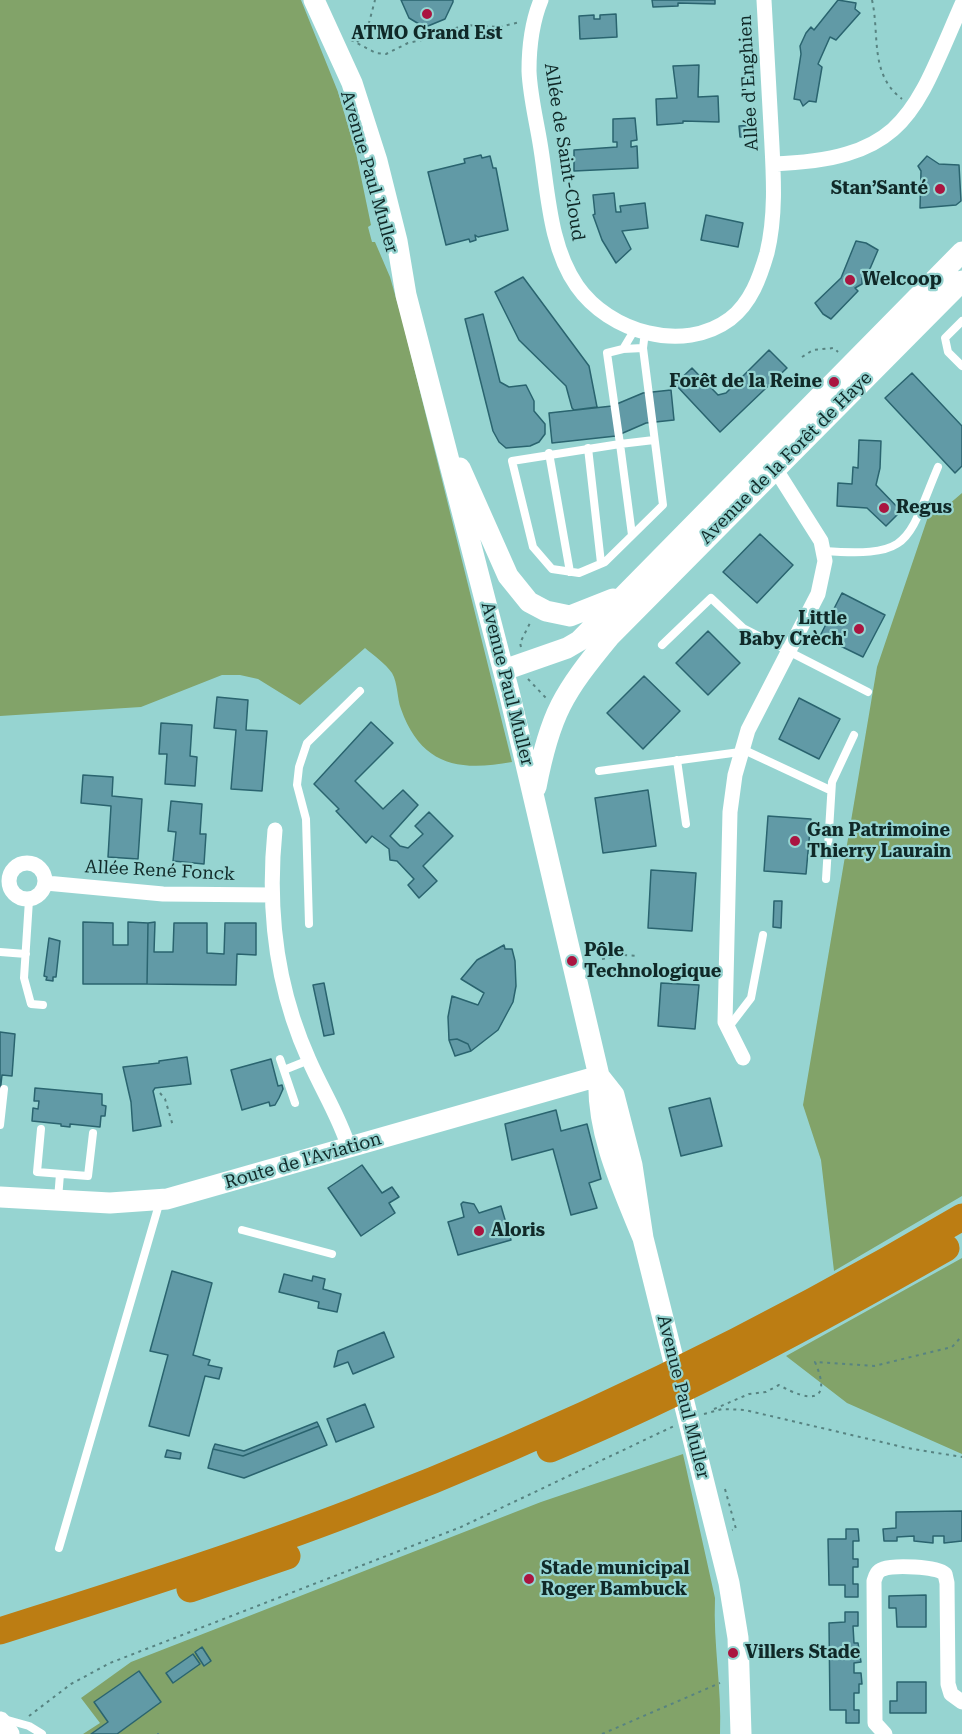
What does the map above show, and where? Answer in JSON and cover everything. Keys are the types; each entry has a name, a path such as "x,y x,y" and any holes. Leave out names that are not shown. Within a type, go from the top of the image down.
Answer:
{"highway":[{"path":"0,1631 243,1552 357,1510 593,1411 837,1288 962,1217"},
{"path":"0,1650 259,1566 365,1527 602,1428 845,1305 962,1239"}],"street":[{"name":"Avenue Paul Muller","path":"314,0 332,44 385,233 406,295 504,670 599,1076 598,1099 614,1168 643,1238 721,1557 730,1687 741,1734"},
{"name":"Allée d'Enghien","path":"764,0 773,164"},
{"path":"773,164 817,161 863,148 895,129 914,107 937,65 962,4"},
{"name":"Allée de Saint-Cloud","path":"537,6 531,40 529,73 556,238 567,268 589,300 611,318 640,331 664,336 702,332 729,320 746,302 758,283 773,216 773,164"},
{"name":"Avenue de la Forêt de Haye","path":"534,794 544,742 557,708 573,682 610,636 770,460 850,365 962,252"},
{"name":"Avenue de la Forêt de Haye","path":"504,670 567,648 579,640 622,595 962,281"},
{"name":"Avenue de la Forêt de Haye","path":"435,413 508,576 519,592 546,611 570,616 588,611 622,595"},
{"path":"743,1058 727,1029 724,963 730,812 740,750 818,594 825,571 821,541 770,460"},
{"name":"Avenue de la Forêt de Haye","path":"504,670 527,673 558,666 573,660 610,636"},
{"path":"275,830 271,894 282,978 294,1022 309,1060 339,1116 349,1148"},
{"path":"32,863 44,872 46,883 44,891 29,900 14,895 10,888 12,871 18,865 32,863"},
{"name":"Allée René Fonck","path":"46,883 163,894 271,894"},
{"name":"Route de l'Aviation","path":"0,1197 122,1203 161,1200 599,1076"},
{"path":"885,1734 875,1723 874,1581 877,1573 884,1568 930,1568 945,1574 948,1684 951,1694 962,1702"}],"lane":[{"path":"962,321 945,338 948,352 962,366"},
{"path":"640,331 663,505 601,563 579,573 552,569 533,547 512,461 549,453 654,440"},
{"path":"623,349 640,331"},
{"path":"632,535 607,353 643,348"},
{"path":"588,448 601,563"},
{"path":"549,453 570,572"},
{"path":"824,551 869,553 898,544 910,533 938,467"},
{"path":"662,645 711,598 742,628 868,692"},
{"path":"309,924 306,819 297,785 299,767 307,743 360,691"},
{"path":"826,879 830,790 854,735"},
{"path":"599,771 740,750 830,790"},
{"path":"677,760 686,824"},
{"path":"29,900 24,978 31,1004 43,1005"},
{"path":"727,1029 751,998 763,935"},
{"path":"0,952 26,954"},
{"path":"280,1059 295,1103"},
{"path":"284,1070 309,1060"},
{"path":"0,1125 3,1089"},
{"path":"41,1129 37,1172 88,1176 93,1132"},
{"path":"58,1201 60,1174"},
{"path":"59,1548 161,1200"},
{"path":"242,1230 332,1254"},
{"path":"7,1724 42,1734"}],"path":[{"path":"357,42 366,34 375,0"},
{"path":"872,0 878,24 876,48 880,71 886,84 914,107"},
{"path":"332,44 342,37 357,42 376,53 386,54 408,43 436,37 463,25 499,27 537,6"},
{"path":"802,357 813,350 830,348 850,365"},
{"path":"522,653 520,643 530,622"},
{"path":"528,678 529,683 553,704"},
{"path":"602,959 623,955 637,956"},
{"path":"160,1093 165,1099 173,1126"},
{"path":"694,1418 749,1394 766,1392 779,1385 800,1397 816,1395 822,1389 824,1382 815,1362 874,1366 952,1347 962,1336"},
{"path":"708,1412 745,1410 907,1448 962,1457"},
{"path":"7,1724 71,1684 110,1663 461,1527 676,1425"},
{"path":"602,1734 730,1687"}],"green space":[{"path":"0,0 301,0 338,92 356,153 371,225 368,227 372,242 375,242 390,277 402,319 512,762 475,766 444,760 431,753 409,728 400,705 392,673 365,648 300,705 258,679 240,675 222,675 141,707 0,716"},
{"path":"962,493 962,1196 834,1271 821,1160 803,1105 877,667 930,511 948,505"},
{"path":"962,1258 962,1454 847,1403 786,1356"},
{"name":"Stade municipal Roger Bambuck","path":"683,1454 715,1598 720,1734 83,1734 100,1723 81,1698 131,1662 541,1502"}],"building":[{"name":"ATMO Grand Est","path":"401,0 453,0 453,2 445,19 428,26 409,18"},
{"path":"652,0 715,0 715,4 678,3 678,6 653,7"},
{"path":"838,0 856,3 855,9 860,13 836,40 830,37 818,64 822,67 816,102 809,101 803,106 800,100 794,99 801,54 800,46 806,33 811,27 814,30"},
{"path":"616,14 617,37 580,39 579,16 594,15 594,19 600,19 600,15"},
{"path":"699,65 698,97 718,96 719,122 683,121 683,123 657,125 656,99 677,98 673,66"},
{"path":"635,118 637,140 631,141 631,147 637,146 638,168 574,171 574,150 617,147 617,142 613,142 613,119"},
{"path":"751,125 751,137 740,137 739,126"},
{"path":"481,155 482,158 490,156 493,168 496,168 508,230 478,237 475,235 476,240 470,242 469,239 446,245 428,172 465,163 464,159"},
{"name":"Stan’Santé","path":"927,156 939,164 959,165 961,201 956,205 920,208 921,171 918,166"},
{"path":"614,193 616,212 621,212 620,206 645,203 648,228 622,231 631,249 616,263 602,240 593,215 595,214 593,195"},
{"path":"706,215 743,223 738,247 701,240"},
{"name":"Welcoop","path":"856,241 866,243 878,250 866,278 862,278 862,284 855,288 858,291 831,319 823,314 815,303 841,278"},
{"path":"523,277 589,366 597,407 574,410 566,386 519,340 495,292"},
{"path":"483,314 500,382 509,387 526,385 534,401 534,411 545,424 545,434 539,442 530,446 506,448 499,442 493,431 465,319"},
{"path":"769,350 787,368 720,432 675,384 692,368 718,395 726,393"},
{"path":"912,373 962,426 962,466 955,473 885,398"},
{"path":"671,390 674,420 646,423 616,436 552,443 549,413 612,406 643,393"},
{"path":"859,440 881,441 880,468 876,485 901,511 886,526 867,508 837,506 838,483 852,484 853,467 858,468"},
{"path":"760,534 793,565 757,603 723,572"},
{"path":"842,593 885,615 863,657 820,636"},
{"path":"708,631 740,663 708,695 676,663"},
{"path":"644,676 680,711 643,749 607,713"},
{"path":"217,697 248,700 246,730 267,731 262,791 231,789 236,730 214,728"},
{"path":"799,698 840,719 819,759 779,739"},
{"path":"371,722 393,743 355,781 383,809 403,790 418,805 390,836 400,846 408,848 423,834 415,826 429,812 453,836 423,866 437,881 419,898 408,885 414,879 397,861 390,860 389,849 372,836 366,843 336,811 339,809 314,784"},
{"path":"161,723 192,725 190,756 197,757 195,786 165,784 167,754 159,754"},
{"path":"83,775 113,777 112,796 142,799 138,859 108,857 111,806 81,803"},
{"path":"648,790 656,846 603,853 595,798"},
{"path":"171,801 202,804 200,834 206,834 204,864 173,861 176,832 168,831"},
{"path":"768,816 811,819 806,874 764,871"},
{"path":"651,870 696,873 692,931 648,928"},
{"path":"774,901 782,901 781,928 773,927"},
{"path":"83,922 113,923 113,945 128,945 128,922 148,923 147,984 83,984"},
{"path":"155,922 154,952 173,952 174,923 207,923 207,953 224,954 225,923 256,923 256,955 237,954 236,985 147,984 148,923"},
{"path":"49,938 60,941 56,977 53,977 53,981 46,980 47,977 44,976"},
{"path":"504,945 505,949 512,949 515,961 516,986 513,1002 498,1030 471,1051 468,1044 457,1039 449,1040 448,1017 452,996 478,1005 484,993 461,979 477,960"},
{"path":"324,983 334,1034 324,1036 313,985"},
{"path":"661,983 699,985 695,1029 658,1026"},
{"path":"0,1032 15,1034 12,1076 2,1075 0,1093"},
{"path":"457,1039 468,1044 471,1051 455,1056 449,1040"},
{"path":"187,1057 191,1084 155,1088 153,1091 161,1126 133,1131 131,1102 123,1067"},
{"path":"271,1059 278,1086 282,1085 283,1089 279,1098 275,1105 270,1106 269,1102 242,1110 231,1070"},
{"path":"35,1088 102,1094 102,1105 106,1106 105,1116 101,1116 100,1127 70,1124 70,1127 32,1121 33,1108 38,1109 39,1101 34,1101"},
{"path":"710,1098 722,1146 681,1156 669,1108"},
{"path":"556,1110 561,1131 587,1124 601,1179 589,1183 597,1208 571,1215 553,1149 512,1160 505,1124"},
{"path":"362,1165 382,1193 392,1187 399,1197 389,1203 395,1213 361,1236 328,1188"},
{"name":"Aloris","path":"463,1202 474,1204 479,1213 501,1206 511,1240 458,1255 448,1222 464,1217 461,1204"},
{"path":"172,1271 212,1283 193,1355 210,1360 208,1365 222,1368 219,1379 205,1376 189,1436 149,1426 168,1355 150,1351"},
{"path":"284,1274 312,1281 313,1276 325,1279 323,1289 341,1294 337,1312 318,1308 319,1302 279,1292"},
{"path":"384,1332 394,1357 353,1374 348,1362 334,1367 338,1351"},
{"path":"365,1404 374,1427 336,1442 327,1419"},
{"path":"317,1422 319,1426 243,1456 213,1449 215,1444 244,1451"},
{"path":"319,1426 327,1445 244,1478 208,1468 213,1449 243,1456"},
{"path":"167,1450 181,1453 180,1459 165,1457"},
{"path":"962,1511 962,1541 944,1543 944,1536 933,1536 933,1543 914,1541 914,1536 897,1537 897,1541 884,1541 883,1529 896,1528 896,1512"},
{"path":"846,1529 858,1529 859,1541 853,1541 853,1559 858,1559 858,1567 853,1567 853,1584 858,1584 858,1597 845,1597 845,1585 829,1585 828,1539 846,1539"},
{"path":"926,1595 926,1627 897,1627 896,1608 889,1608 889,1596"},
{"path":"845,1612 858,1612 858,1626 853,1626 854,1643 858,1643 861,1662 854,1663 854,1673 861,1673 862,1684 859,1684 859,1693 854,1693 854,1710 859,1710 859,1723 846,1723 846,1710 830,1710 829,1623 845,1622"},
{"path":"202,1647 211,1661 204,1666 195,1652"},
{"path":"193,1654 200,1664 173,1683 166,1673"},
{"path":"139,1671 161,1702 117,1734 91,1734 108,1722 94,1702"},
{"path":"897,1682 926,1682 926,1713 890,1713 890,1701 897,1701"}],"place":[{"name":"ATMO Grand Est","path":"427,14"},
{"name":"Stan’Santé","path":"940,189"},
{"name":"Welcoop","path":"850,280"},
{"name":"Forêt de la Reine","path":"834,382"},
{"name":"Regus","path":"884,508"},
{"name":"Little Baby Crèch'","path":"859,629"},
{"name":"Gan Patrimoine Thierry Laurain","path":"795,841"},
{"name":"Pôle Technologique","path":"572,961"},
{"name":"Aloris","path":"479,1231"},
{"name":"Stade municipal Roger Bambuck","path":"529,1579"},
{"name":"Villers Stade","path":"733,1653"}]}
